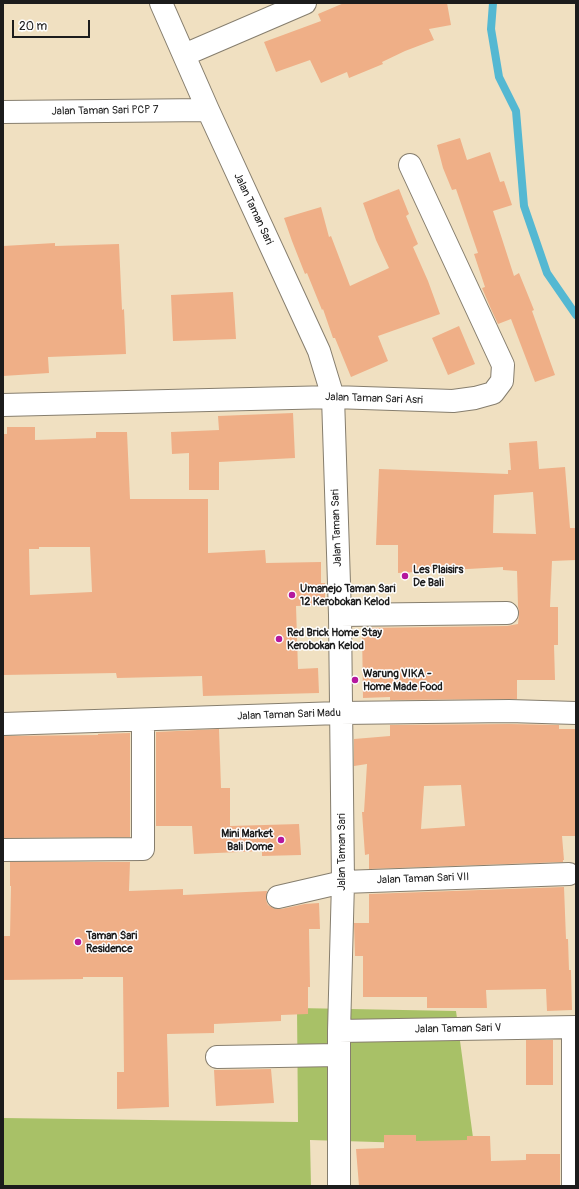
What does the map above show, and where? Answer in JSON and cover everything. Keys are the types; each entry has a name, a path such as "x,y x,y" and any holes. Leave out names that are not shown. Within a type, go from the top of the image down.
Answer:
{"street":[{"name":"Jalan Taman Sari","path":"161,3 208,110 319,351 334,397 340,615 343,882 339,1031 339,1186"},
{"path":"184,55 305,3"},
{"name":"Jalan Taman Sari PCP 7","path":"3,112 208,110"},
{"name":"Jalan Taman Sari Asri","path":"3,406 334,397 452,401 475,398 494,393 502,381 503,365 410,165"},
{"path":"340,615 507,613"},
{"name":"Jalan Taman Sari Madu","path":"3,724 340,713 509,711 576,713"},
{"path":"3,850 143,849 143,720"},
{"name":"Jalan Taman Sari VII","path":"278,897 343,882 569,874"},
{"path":"573,1186 575,1028"},
{"name":"Jalan Taman Sari V","path":"339,1031 575,1028"},
{"path":"218,1057 339,1055"}],"green space":[{"path":"297,1008 456,1011 474,1145 310,1140 311,1186 3,1186 3,1118 298,1122"}],"building":[{"path":"344,3 447,3 451,25 429,29 434,40 405,51 382,62 383,64 349,78 347,72 321,83 310,60 276,72 264,42 321,21 318,14"},
{"path":"460,138 467,160 490,152 500,182 504,181 512,205 493,211 514,276 519,273 534,310 532,311 555,375 535,382 511,319 498,324 482,288 485,287 474,254 478,253 456,189 452,190 443,168 437,145"},
{"path":"399,189 409,214 406,216 418,244 413,247 428,281 440,314 378,336 388,361 351,377 335,338 333,338 323,309 322,310 307,273 305,274 284,218 321,207 329,237 331,236 350,286 389,268 376,240 363,203"},
{"path":"55,243 55,246 119,244 126,354 48,357 49,373 3,376 3,246"},
{"path":"233,292 236,339 173,341 171,295"},
{"path":"459,326 475,364 448,375 432,338"},
{"path":"293,413 295,458 219,462 219,490 189,490 189,453 172,454 171,432 219,430 218,416"},
{"path":"7,427 35,427 35,440 96,438 96,432 127,432 130,499 208,499 208,553 265,550 266,563 321,562 321,583 325,583 325,605 296,606 298,669 318,668 319,693 203,696 202,676 117,678 116,673 3,675 3,434 7,434","holes":["39,547 90,547 92,592 30,595 29,549 39,549"]},
{"path":"537,441 539,469 565,467 570,528 576,528 576,560 552,561 550,607 558,607 558,645 554,645 555,680 517,680 517,699 390,700 390,697 363,698 362,628 507,626 518,624 519,613 517,571 503,570 503,567 398,573 398,545 376,545 379,469 508,474 508,470 511,470 509,443","holes":["533,492 536,534 493,533 494,495"]},
{"path":"390,725 559,725 559,729 576,729 576,836 562,836 563,862 369,869 369,854 365,855 362,812 364,812 367,764 354,766 354,739 390,736","holes":["461,785 465,826 421,829 424,786"]},
{"path":"219,729 221,788 230,788 230,826 299,824 301,855 262,856 262,851 194,854 192,826 156,826 156,732"},
{"path":"130,733 130,837 3,838 3,736 98,735"},
{"path":"10,862 130,862 129,891 183,889 183,895 267,891 266,900 268,905 275,909 319,903 320,929 309,929 310,987 308,987 308,1014 281,1015 281,1021 214,1024 214,1033 167,1034 169,1107 117,1109 117,1072 124,1072 123,977 3,980 3,936 10,936"},
{"path":"564,887 566,939 568,939 569,970 571,970 572,1010 547,1011 546,989 486,990 487,1008 427,1008 427,997 363,997 363,956 355,956 354,923 369,923 369,894"},
{"path":"526,1040 553,1040 553,1085 526,1085"},
{"path":"271,1069 274,1103 216,1106 214,1070"},
{"path":"384,1135 416,1135 416,1141 467,1140 467,1136 490,1136 491,1161 526,1160 526,1154 560,1154 560,1186 359,1186 356,1149 384,1148"}],"waterway":[{"path":"493,3 491,29 499,77 516,111 524,206 547,273 576,315"}],"place":[{"name":"Les Plaisirs De Bali","path":"405,576"},
{"name":"Umanejo Taman Sari 12 Kerobokan Kelod","path":"292,595"},
{"name":"Red Brick Home Stay Kerobokan Kelod","path":"279,639"},
{"name":"Warung VIKA - Home Made Food","path":"355,680"},
{"name":"Mini Market Bali Dome","path":"281,840"},
{"name":"Taman Sari Residence","path":"78,942"}]}
